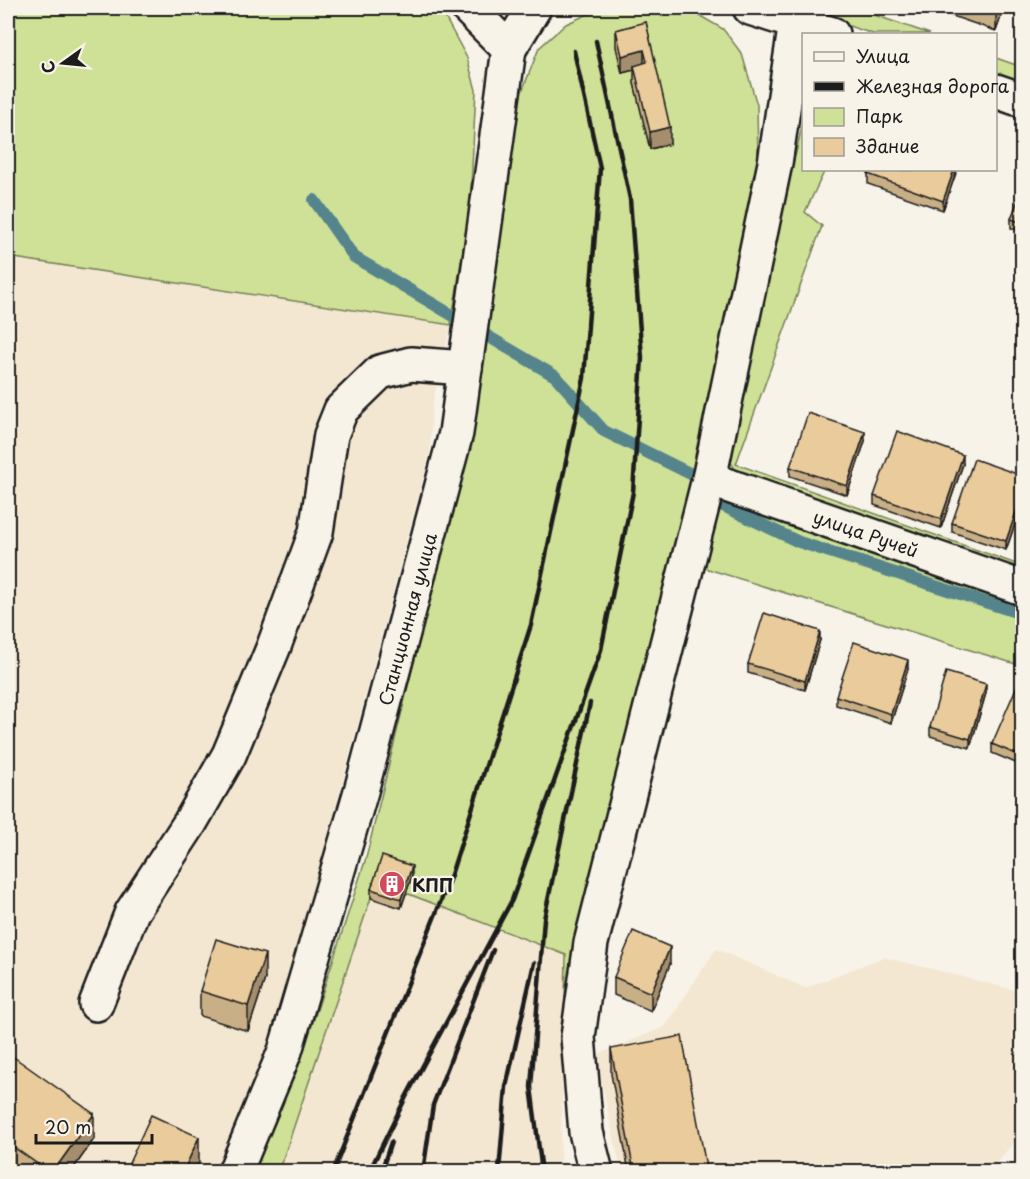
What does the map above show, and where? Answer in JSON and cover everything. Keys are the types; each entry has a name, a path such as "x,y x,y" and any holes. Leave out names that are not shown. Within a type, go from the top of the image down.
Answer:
{"street":[{"path":"468,8 509,49 534,8"},
{"path":"750,8 829,33"},
{"path":"596,1172 586,1132 578,1037 591,943 710,479 775,163 796,22"},
{"name":"Станционная улица","path":"235,1172 285,1051 361,791 456,433 509,49"},
{"path":"997,91 1023,100"},
{"path":"96,1004 132,912 190,823 229,755 274,646 316,532 331,435 340,410 380,372 411,364 465,368"},
{"name":"улица Ручей","path":"710,479 1023,588"}],"shaded area":[{"path":"8,258 451,325 432,406 430,452 317,878 268,1052 218,1171 8,1171"},
{"path":"406,893 566,955 560,1171 277,1172 371,898 400,908"},
{"path":"716,949 805,988 884,957 1022,992 1022,1132 990,1171 621,1171 596,1055 665,1027"}],"green space":[{"path":"8,8 440,8 467,58 476,90 470,206 451,325 8,257"},
{"path":"602,8 680,8 690,10 723,29 742,54 757,105 758,160 704,442 579,932 565,1002 566,955 406,893 382,865 283,1159 277,1171 253,1172 303,1053 366,858 472,425 507,158 521,94 539,48 566,24","holes":["644,68 670,144 650,149 634,83"]},
{"path":"795,8 854,8 927,33 870,33"},
{"path":"997,58 1022,67 1022,86 997,77"},
{"path":"802,126 802,171 825,171 805,212 822,226 736,464 1022,566 1022,575 749,483 731,463 730,437"},
{"path":"716,491 1022,598 1022,666 698,566"}],"building":[{"path":"977,8 998,8 996,14"},
{"path":"646,22 670,127 650,132 634,66 647,62 644,50 622,56 616,30"},
{"path":"869,171 954,171 943,201 868,174"},
{"path":"1023,187 1023,223 1011,219"},
{"path":"808,413 865,432 847,486 790,467"},
{"path":"897,431 963,455 941,519 874,496"},
{"path":"974,459 1023,476 1023,492 1006,541 952,523"},
{"path":"764,613 820,631 805,681 748,664"},
{"path":"854,642 908,660 891,714 836,696"},
{"path":"946,672 986,684 970,739 930,727"},
{"path":"1019,681 1023,683 1023,757 992,744"},
{"name":"КПП","path":"382,856 412,866 401,899 371,889"},
{"path":"633,931 670,947 651,993 614,977"},
{"path":"216,939 265,954 248,1006 200,991"},
{"path":"682,1036 707,1172 634,1172 611,1049"},
{"path":"8,1053 94,1114 53,1172 49,1172 8,1143"},
{"path":"151,1115 199,1137 183,1172 125,1172"}],"waterway":[{"path":"314,200 354,257 555,376 604,431 693,475 719,504 799,542 1022,614"}],"railway":[{"path":"369,1172 406,1097 512,900 601,650 633,492 642,358 630,199 596,41"},
{"path":"333,1172 450,878 531,625 584,378 600,168 574,51"},
{"path":"542,1172 531,1087 544,919 590,703"},
{"path":"423,1172 433,1105 493,950"},
{"path":"499,1172 506,1087 534,963"},
{"path":"381,1172 391,1142"}],"place":[{"name":"КПП","path":"392,884"}]}
